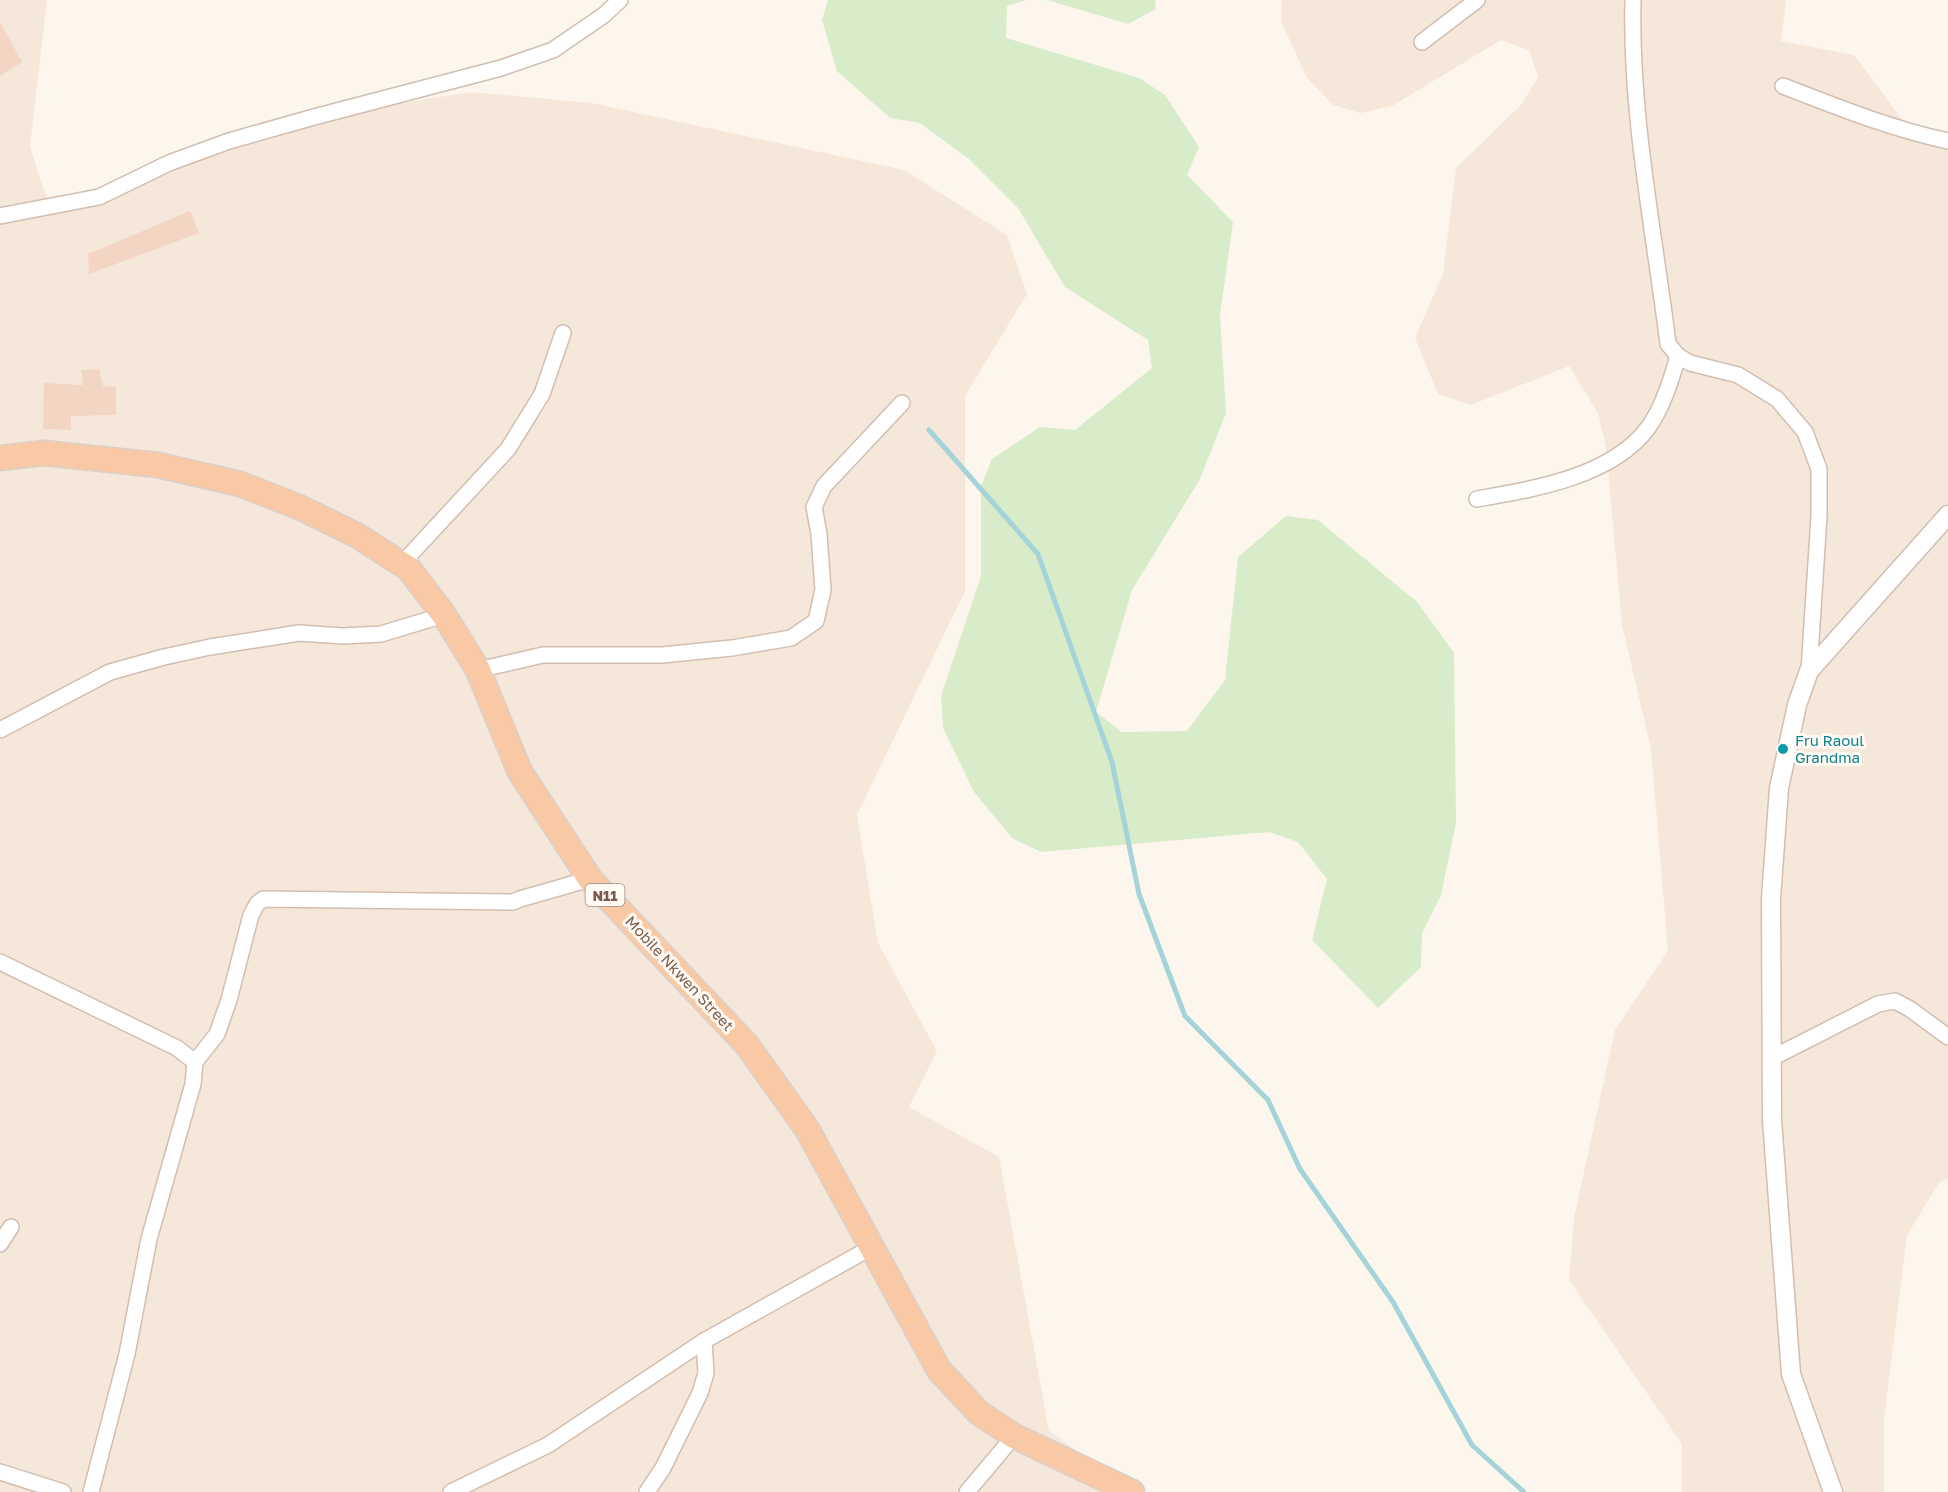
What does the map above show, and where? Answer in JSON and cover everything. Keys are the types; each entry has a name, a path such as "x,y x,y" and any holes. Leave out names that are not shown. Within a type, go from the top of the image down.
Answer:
{"highway":[{"name":"Mobile Nkwen Street","path":"0,458 44,453 158,465 240,484 299,507 358,536 409,569 444,615 478,670 520,772 590,879 747,1045 807,1129 939,1370 979,1413 1014,1436 1132,1492"}],"street":[{"path":"0,216 99,196 169,163 229,141 422,90 553,50 604,15 620,0"},
{"path":"1422,42 1477,0"},
{"path":"1633,0 1632,35 1641,140 1668,344 1678,356 1690,363 1738,375 1777,399 1805,432 1819,469 1819,516 1809,671 1797,705 1779,788 1771,899 1772,1058 1773,1120 1791,1374 1833,1492"},
{"path":"1784,86 1853,113 1948,141"},
{"path":"409,569 409,556 508,449 542,394 563,333"},
{"path":"1477,499 1538,489 1593,469 1626,449 1648,428 1668,389 1678,356"},
{"path":"478,670 543,655 662,655 732,648 791,638 816,621 823,590 819,534 814,507 824,486 902,403"},
{"path":"1809,671 1948,515"},
{"path":"0,730 110,672 164,657 298,633 343,636 381,634 444,615"},
{"path":"91,1492 127,1354 149,1239 193,1084 195,1062 217,1034 256,904 263,899 513,903 590,879"},
{"path":"0,962 177,1048 195,1062"},
{"path":"1772,1058 1878,1004 1895,1001 1910,1009 1948,1037"},
{"path":"0,1244 11,1227"},
{"path":"451,1492 548,1445 704,1341 872,1247"},
{"path":"647,1492 663,1468 700,1393 706,1373 704,1341"},
{"path":"967,1492 1014,1436"},
{"path":"0,1472 63,1492"}],"shaded area":[{"path":"0,0 47,0 30,146 49,207 314,117 471,92 592,103 904,170 1007,235 1027,294 965,396 965,591 857,815 878,943 937,1051 909,1107 999,1157 1049,1431 1136,1492 0,1492"},
{"path":"1282,0 1786,0 1781,41 1854,55 1918,141 1948,139 1948,1178 1939,1183 1907,1235 1884,1419 1884,1492 1682,1492 1682,1444 1569,1280 1574,1218 1615,1030 1668,951 1651,749 1622,625 1606,447 1598,413 1569,366 1471,405 1438,394 1415,338 1443,274 1456,168 1521,105 1538,77 1529,50 1501,40 1392,106 1361,113 1333,105 1307,78 1281,21"}],"green space":[{"path":"828,0 1026,0 1007,6 1006,38 1139,78 1165,95 1199,147 1187,175 1233,222 1220,315 1226,413 1200,479 1132,590 1096,712 1122,732 1187,731 1225,680 1238,557 1286,516 1318,520 1417,602 1454,653 1456,823 1441,895 1422,933 1421,967 1378,1008 1312,940 1327,879 1298,842 1269,832 1041,852 1012,838 974,792 943,728 941,696 981,576 981,486 992,459 1040,427 1075,430 1152,368 1148,340 1065,287 1018,208 969,159 920,123 890,118 837,71 822,20"},
{"path":"1047,0 1155,0 1156,9 1128,24"}],"building":[{"path":"0,22 22,62 0,76"},
{"path":"190,211 199,233 89,274 88,254"},
{"path":"99,369 103,386 116,387 116,415 71,416 71,430 43,429 44,383 83,385 81,370"}],"waterway":[{"path":"929,430 1038,554 1112,762 1139,894 1185,1016 1268,1100 1300,1169 1393,1302 1472,1445 1524,1492"}],"place":[{"name":"Fru Raoul Grandma","path":"1783,749"}]}
